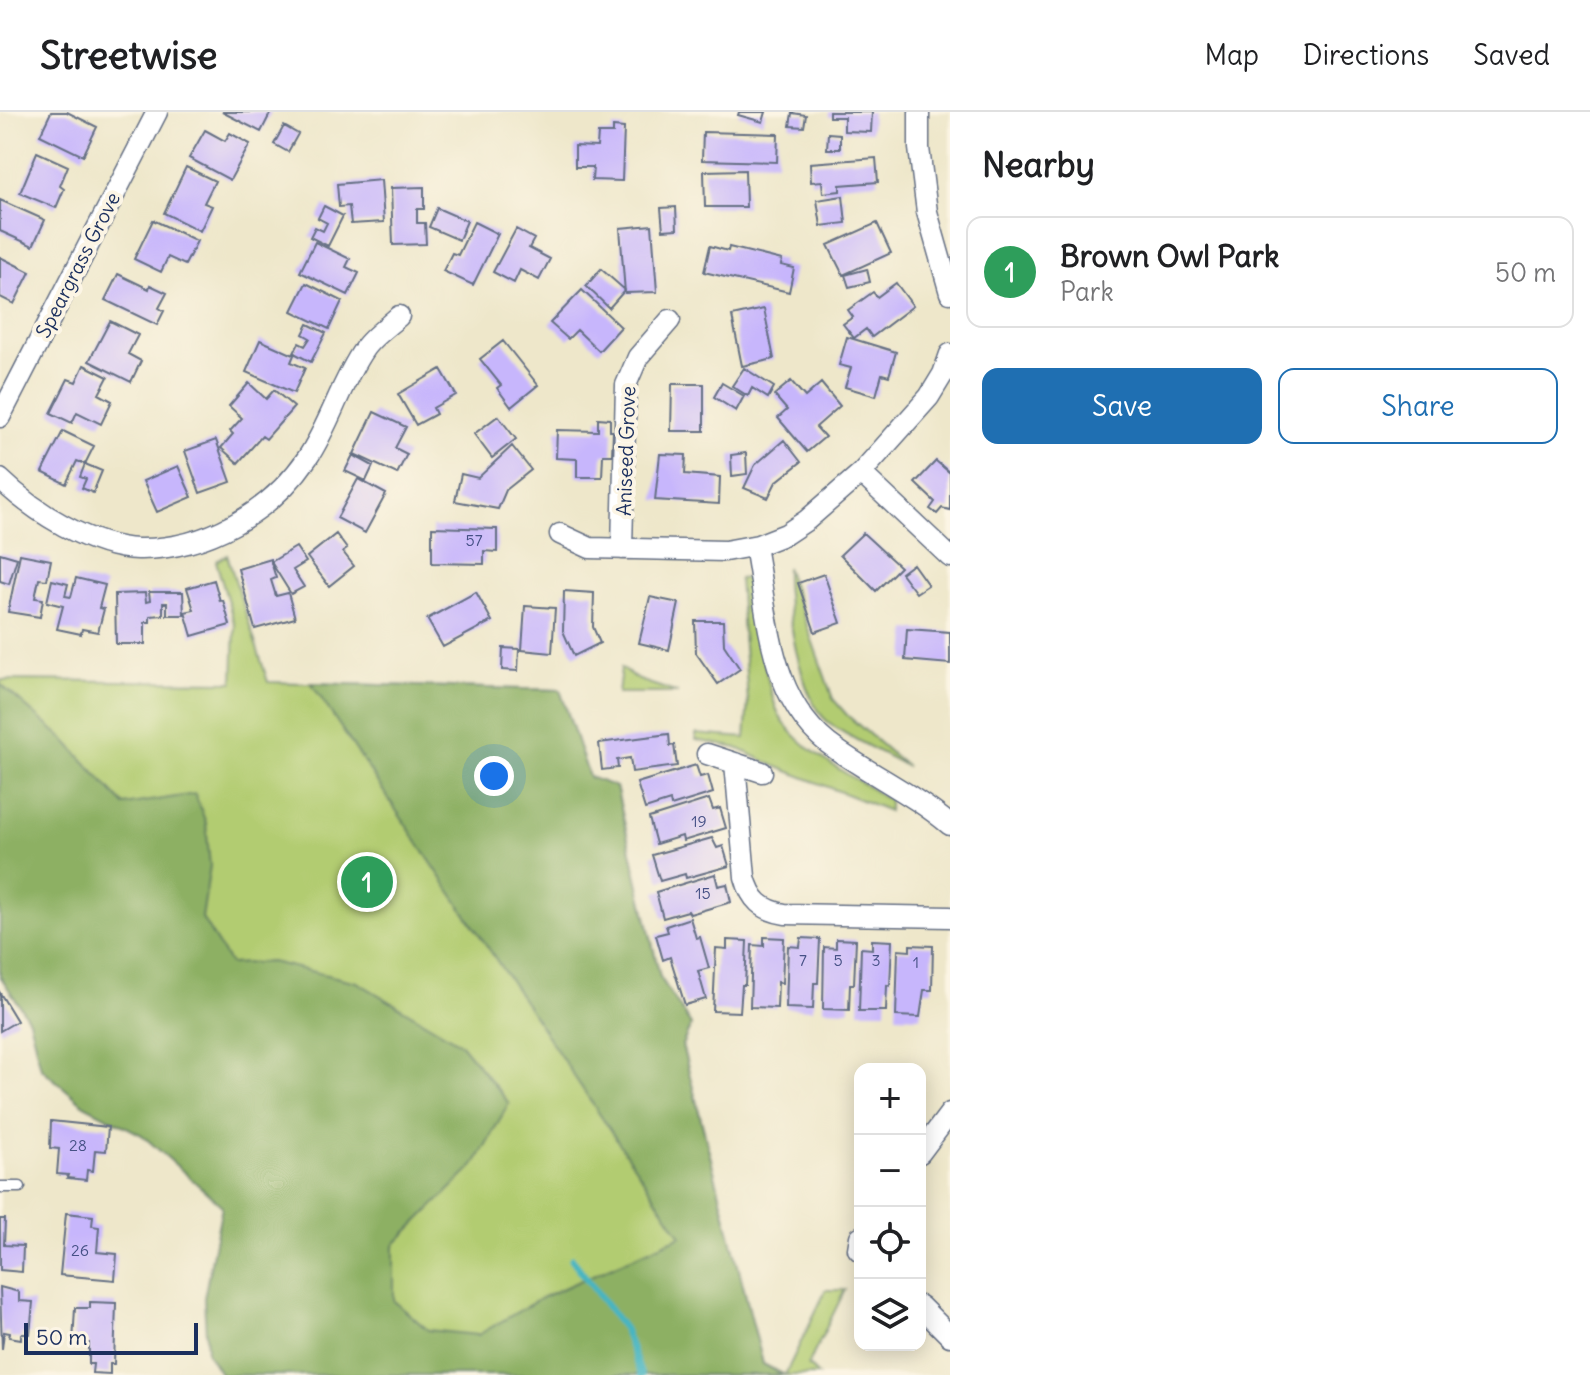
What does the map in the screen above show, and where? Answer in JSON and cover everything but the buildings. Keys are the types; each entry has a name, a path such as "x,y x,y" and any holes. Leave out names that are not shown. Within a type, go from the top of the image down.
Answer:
{"street":[{"name":"Speargrass Grove","path":"0,417 157,112"},
{"path":"919,112 919,148 927,212 950,293"},
{"path":"0,479 43,514 87,537 137,549 213,535 250,515 281,490 308,457 364,348 399,316"},
{"name":"Aniseed Grove","path":"622,549 626,385 638,357 670,320"},
{"path":"560,534 590,548 725,551 755,546 786,534 861,473 929,397 943,374 950,354"},
{"path":"861,473 950,557"},
{"path":"755,546 779,669 786,692 798,714 826,743 950,825"},
{"path":"707,754 762,772"},
{"path":"735,763 745,877 751,894 763,908 785,914 950,917"},
{"path":"926,1145 950,1113"},
{"path":"926,1312 950,1336"}],"lane":[{"path":"0,1187 20,1187"}],"green space":[{"path":"227,555 268,682 560,690 589,777 616,787 660,977 691,1025 682,1045 763,1364 785,1375 391,1375 0,688 0,680 233,682 235,626 216,561"},
{"path":"786,567 833,699 907,767 834,727 817,709 796,648 788,603"},
{"path":"749,578 767,676 784,723 819,756 889,800 889,811 737,748 696,740 696,734 745,738 748,701 739,579"},
{"path":"621,668 639,680 678,693 618,693"},
{"path":"311,683 560,690 589,777 616,787 660,977 691,1025 682,1045 763,1364 783,1375 221,1375 207,1353 204,1298 222,1206 142,1135 84,1105 41,1068 29,1020 0,976 0,684 67,742 124,805 195,794 206,823 210,866 202,918 230,964 271,962 357,982 460,1043 509,1103 474,1166 394,1245 394,1301 428,1330 478,1335 543,1297 681,1236"},
{"path":"826,1290 845,1290 808,1365 818,1375 785,1375"}],"waterway":[{"path":"572,1259 624,1329 641,1375"}],"place":[{"name":"Brown Owl Park","path":"367,882"}]}
